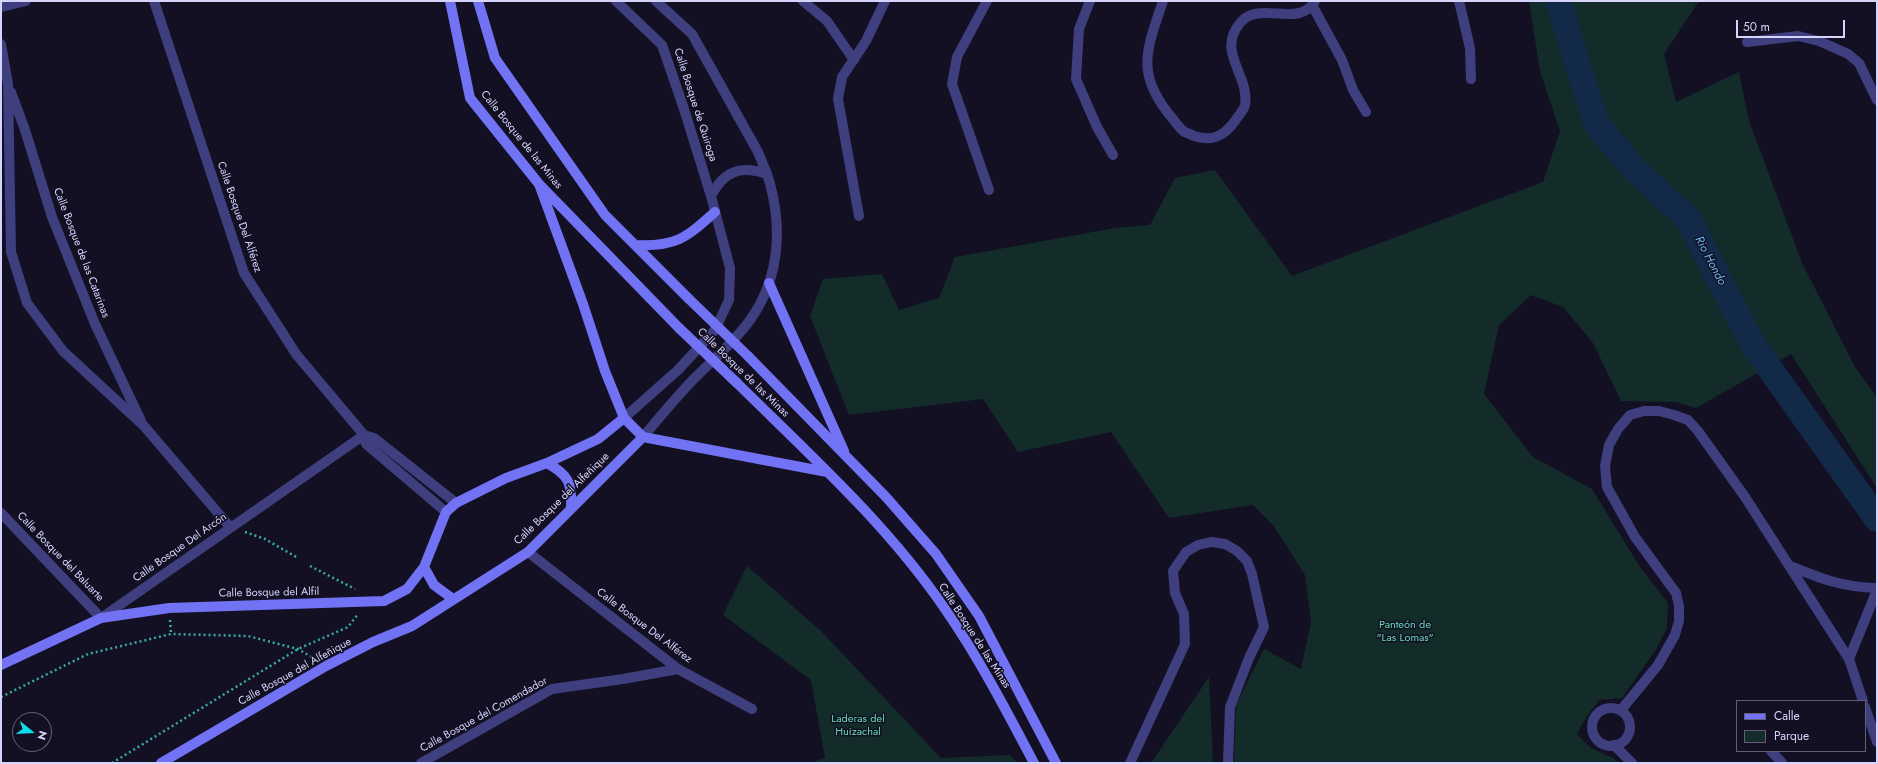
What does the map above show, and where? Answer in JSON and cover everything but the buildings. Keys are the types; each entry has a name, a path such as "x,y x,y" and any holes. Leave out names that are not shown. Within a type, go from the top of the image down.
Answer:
{"main road":[{"name":"Calle Bosque de las Minas","path":"450,1 470,98 539,184 679,328 737,383 871,516 945,608 990,680 1034,763"},
{"name":"Calle Bosque de las Minas","path":"478,1 495,58 605,215 748,356 848,458 886,497 936,554 979,616 1056,763"},
{"path":"539,184 583,304 605,371 624,418 643,437 827,472"},
{"path":"635,245 653,246 671,243 688,236 715,212"},
{"path":"769,283 848,458"},
{"name":"Calle Bosque del Alfeñique","path":"424,567 446,512 456,503 506,478 547,463 598,439 624,418"},
{"name":"Calle Bosque del Alfeñique","path":"161,763 326,666 373,642 412,626 453,598 528,552 643,437"},
{"path":"547,463 561,471 570,482 571,508"},
{"path":"424,567 434,585 453,598"},
{"name":"Calle Bosque del Alfil","path":"101,618 169,608 384,601 408,589 424,567"},
{"name":"Calle Bosque Del Arcón","path":"1,665 101,618"}],"street":[{"path":"1,7 26,1"},
{"name":"Calle Bosque Del Alférez","path":"154,1 244,273 296,354 364,435 366,444 446,512"},
{"name":"Calle Bosque de Quiroga","path":"616,1 662,45 684,109 715,212"},
{"name":"Calle Bosque de Quiroga","path":"656,1 692,34 758,152 767,174"},
{"path":"803,1 827,21 854,60"},
{"path":"859,216 838,100 842,77 866,41 885,1"},
{"path":"987,1 957,57 952,84 989,190"},
{"path":"1090,1 1079,29 1076,79 1097,127 1113,155"},
{"path":"1163,1 1151,37 1146,60 1149,79 1164,109 1184,132 1197,137 1213,139 1221,135 1233,123 1245,106 1244,84 1231,55 1231,40 1241,22 1253,13 1302,13 1313,3 1366,112"},
{"path":"1458,1 1470,48 1471,80"},
{"path":"1747,42 1798,36 1819,41 1848,54 1859,63 1877,100"},
{"name":"Calle Bosque de las Catarinas","path":"1,44 8,84 11,252 27,303 64,351 144,426 230,527"},
{"name":"Calle Bosque de las Catarinas","path":"8,84 25,130 52,216 95,324 144,426"},
{"path":"710,196 717,184 727,174 740,170 754,170 767,174"},
{"name":"Calle Bosque del Alfeñique","path":"643,437 688,385 738,335 758,308 769,283 777,247 777,210 767,174"},
{"name":"Calle Bosque del Alfeñique","path":"624,418 678,370 715,330 729,300 730,268 715,212"},
{"path":"1621,710 1658,665 1675,635 1679,621 1679,606 1676,593 1635,537 1607,486 1605,466 1609,445 1618,429 1630,414 1644,411 1659,411 1688,420 1698,431 1745,497 1849,659 1863,700"},
{"name":"Calle Bosque Del Alférez","path":"364,435 374,438 456,503"},
{"name":"Calle Bosque Del Arcón","path":"101,618 364,435"},
{"name":"Calle Bosque del Baluarte","path":"1,513 101,618"},
{"path":"1130,763 1185,644 1184,614 1174,593 1173,571 1186,552 1198,545 1211,542 1225,544 1237,551 1247,561 1252,574 1264,628 1249,658 1230,707 1228,763"},
{"name":"Calle Bosque Del Alférez","path":"528,552 678,669 752,709"},
{"path":"1790,566 1828,582 1877,589 1849,659"},
{"name":"Calle Bosque del Comendador","path":"421,763 552,689 623,679 678,669"},
{"path":"1614,707 1621,710 1628,717 1630,728 1624,741 1614,746 1606,745 1599,741 1594,735 1592,727 1594,719 1598,712 1606,708 1614,707"},
{"path":"1866,710 1877,742"},
{"path":"1614,746 1632,763"},
{"path":"1772,752 1782,763"}],"path":[{"path":"230,527 265,539 298,558"},
{"path":"1,697 88,654 171,634 248,636 298,649 326,666"},
{"path":"112,763 298,649"}],"green space":[{"name":"Panteón de \"Las Lomas\"","path":"1529,1 1699,1 1664,54 1676,102 1739,72 1749,121 1802,263 1855,367 1877,398 1877,488 1791,354 1696,408 1676,402 1621,401 1593,343 1563,307 1531,295 1499,325 1484,394 1533,457 1592,489 1640,567 1668,603 1667,628 1655,651 1622,698 1599,700 1587,716 1577,734 1591,748 1613,758 1619,763 1234,763 1236,705 1264,649 1301,669 1311,622 1305,575 1273,525 1253,505 1169,518 1111,432 1018,452 983,399 849,415 810,316 823,279 882,274 899,310 939,298 955,257 1115,228 1150,225 1175,178 1215,170 1292,276 1543,182 1560,131 1540,71"},
{"name":"Laderas del Huizachal","path":"747,566 822,632 941,758 1010,755 1018,763 810,763 825,758 811,680 723,615"},
{"path":"1209,677 1213,763 1151,763"}],"waterway":[{"name":"Rio Hondo","path":"1558,1 1596,123 1634,169 1688,219 1753,345 1877,519"}]}
